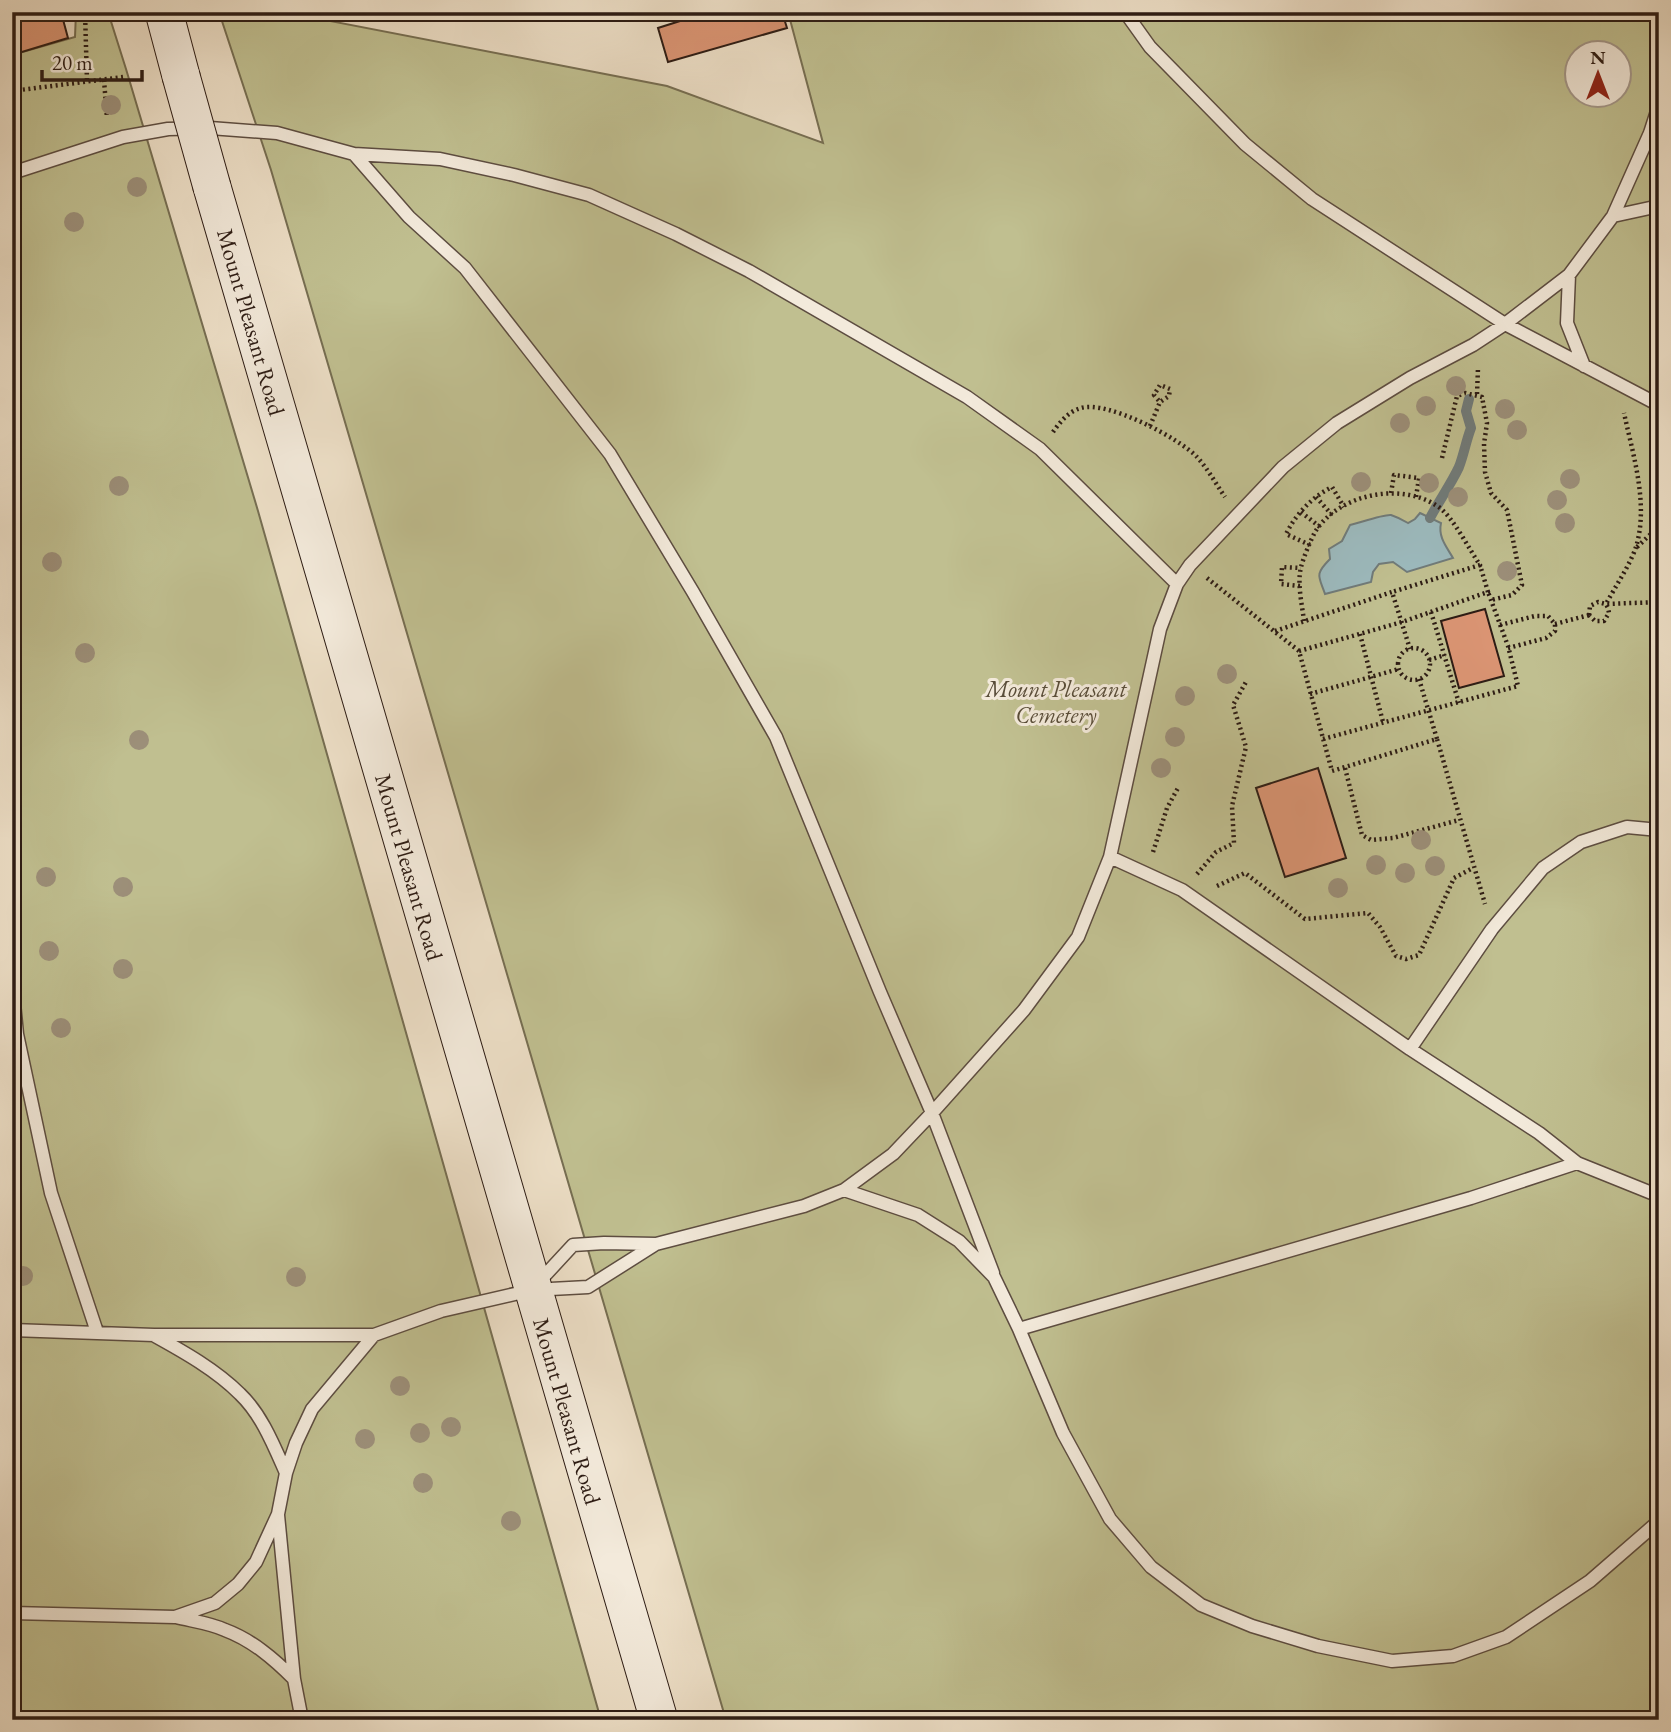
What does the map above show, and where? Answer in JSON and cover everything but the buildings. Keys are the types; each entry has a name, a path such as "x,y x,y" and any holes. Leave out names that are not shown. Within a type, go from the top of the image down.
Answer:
{"main road":[{"name":"Mount Pleasant Road","path":"164,12 212,187 531,1290 659,1720"}],"lane":[{"path":"1125,12 1150,47 1245,144 1312,199 1505,324 1659,404"},
{"path":"531,1290 573,1245 656,1244 804,1206 844,1190 892,1154 932,1112 1024,1010 1078,937 1110,857 1160,629 1177,584 1190,565 1283,467 1337,423 1410,378 1473,345 1569,275 1612,216 1650,133 1659,105"},
{"path":"12,173 123,137 169,128 210,128 277,133 354,154 440,159 589,195 676,234 760,278 967,397 1040,449 1177,584"},
{"path":"354,154 409,217 465,268 610,454 776,737 932,1112 994,1277 1063,1433 1110,1519 1151,1567 1201,1605 1252,1626 1318,1646 1392,1661 1453,1656 1506,1637 1590,1581 1659,1521"},
{"path":"1612,216 1659,206"},
{"path":"1569,275 1567,323 1584,366"},
{"path":"1410,1049 1492,929 1543,868 1581,842 1627,827 1659,830"},
{"path":"1110,857 1182,890 1410,1049 1539,1133 1577,1163 1659,1196"},
{"path":"12,983 15,1032 51,1193 97,1332"},
{"path":"1019,1329 1458,1202 1577,1163"},
{"path":"844,1190 918,1215 959,1241 994,1277"},
{"path":"12,1330 154,1335 374,1335 441,1311 531,1290 588,1287 656,1244"},
{"path":"154,1335 192,1358 241,1394 257,1416 286,1473"},
{"path":"175,1617 215,1603 238,1584 256,1562 278,1514 286,1473 312,1409 374,1335"},
{"path":"278,1514 293,1679 302,1720"},
{"path":"12,1613 175,1617 224,1629 256,1646 293,1679"}],"path":[{"path":"85,12 87,81"},
{"path":"12,90 123,77"},
{"path":"104,80 107,121 123,120 123,137"},
{"path":"1589,615 1595,621 1604,621 1609,613 1606,604 1636,547 1640,518 1639,484 1617,382"},
{"path":"1442,458 1457,397 1465,393 1482,397 1488,423 1484,444 1485,472 1491,493 1507,510 1522,586 1513,595 1491,600"},
{"path":"1150,426 1160,402"},
{"path":"1040,449 1062,420 1082,407 1114,411 1165,433 1196,456 1239,514"},
{"path":"1391,493 1394,475 1419,478 1416,496"},
{"path":"1310,545 1286,534 1294,518 1332,486 1344,507"},
{"path":"1304,621 1301,568 1320,527 1332,515 1361,497 1391,493 1416,496 1443,510 1480,565 1518,686 1323,740"},
{"path":"1316,497 1332,515"},
{"path":"1301,512 1320,527"},
{"path":"1636,547 1653,532 1659,531"},
{"path":"1190,565 1299,650 1332,771 1437,740"},
{"path":"1275,631 1480,565"},
{"path":"1300,586 1281,584 1282,567 1301,568"},
{"path":"1392,592 1410,649"},
{"path":"1299,650 1402,622 1488,592"},
{"path":"1589,615 1594,603 1598,602 1659,602"},
{"path":"1432,612 1459,703"},
{"path":"1500,625 1535,615 1548,616 1555,624 1555,631 1546,638 1508,648"},
{"path":"1555,624 1589,615"},
{"path":"1360,634 1383,722"},
{"path":"1410,649 1419,649 1429,660 1426,674 1419,679 1405,677 1399,669 1399,659 1410,649"},
{"path":"1429,660 1445,655"},
{"path":"1310,694 1399,669"},
{"path":"1419,679 1492,929"},
{"path":"1182,890 1216,852 1234,843 1232,806 1246,747 1233,705 1246,682"},
{"path":"1345,768 1362,835 1371,840 1393,838 1460,820"},
{"path":"1144,872 1167,808 1178,788"},
{"path":"1182,890 1212,888 1245,873 1305,919 1368,913 1380,927 1395,956 1406,959 1419,955 1454,878 1473,868"}],"green space":[{"path":"76,12 108,12 126,69 258,511 601,1720 12,1720 12,55 75,37"},
{"name":"Mount Pleasant Cemetery","path":"219,12 303,12 304,16 667,86 823,143 788,12 1659,12 1659,1720 726,1720 271,170"}],"water":[{"path":"1420,513 1441,523 1442,537 1453,558 1407,572 1393,562 1379,564 1373,572 1371,582 1325,594 1320,572 1330,559 1329,549 1342,541 1350,525 1388,515 1408,523"}],"waterway":[{"path":"1430,518 1461,462 1471,428 1466,411 1469,399"}]}
